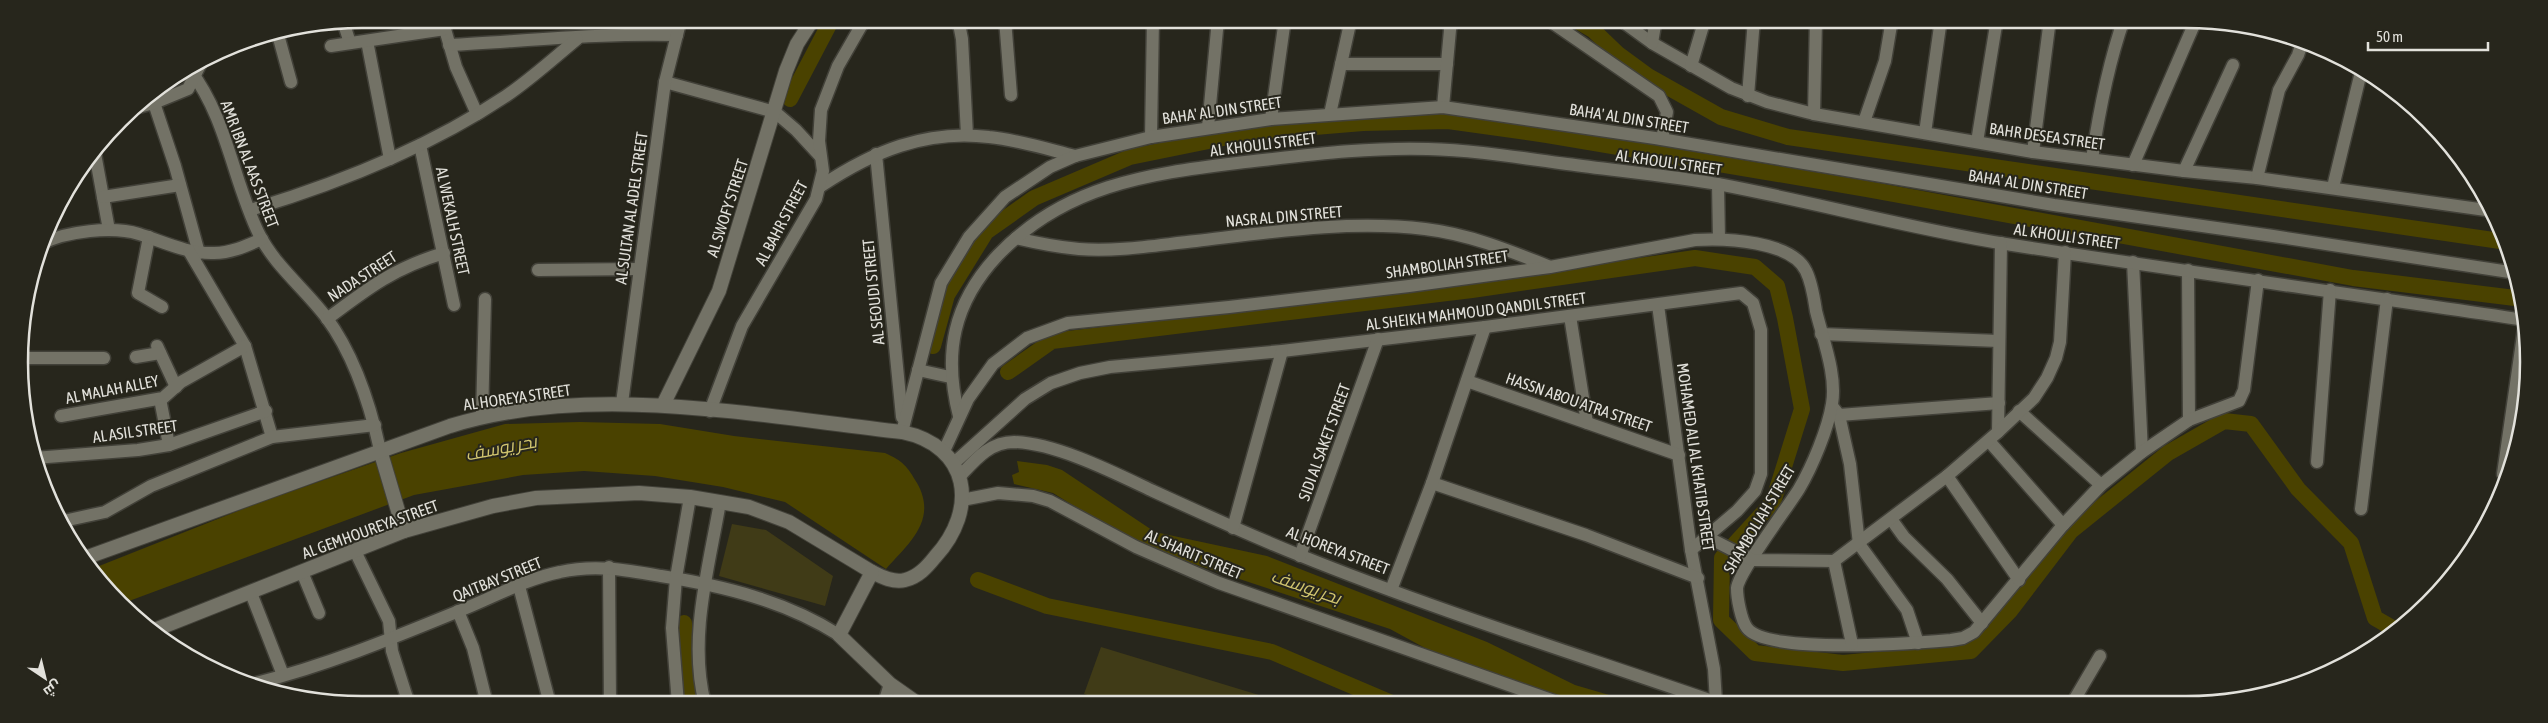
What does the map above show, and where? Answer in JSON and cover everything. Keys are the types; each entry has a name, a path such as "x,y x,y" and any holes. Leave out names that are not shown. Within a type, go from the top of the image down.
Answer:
{"street":[{"path":"345,28 350,43"},
{"path":"331,46 367,41 425,28"},
{"path":"444,28 456,67 477,114"},
{"name":"AL SULTAN AL ADEL STREET","path":"622,404 665,82 679,28"},
{"name":"AL SWOFY STREET","path":"663,405 719,290 791,58 808,28"},
{"name":"AL BAHR STREET","path":"710,410 742,326 816,199 821,186 819,141 821,110 838,66 860,28"},
{"path":"960,28 967,135"},
{"path":"1006,28 1011,95"},
{"path":"1151,136 1153,28"},
{"path":"1208,127 1217,28"},
{"path":"1271,119 1284,28"},
{"path":"1330,114 1349,28"},
{"path":"1444,107 1450,28"},
{"path":"1560,28 1659,96 1667,112 1662,139"},
{"name":"BAHR DESEA STREET","path":"1631,28 1652,43 1748,96 1814,114 2033,152 2333,187 2484,210"},
{"path":"1652,43 1654,28"},
{"path":"1692,66 1703,28"},
{"path":"1748,96 1753,28"},
{"path":"1814,114 1816,28"},
{"path":"1864,122 1885,61 1890,28"},
{"path":"1925,133 1940,28"},
{"path":"1977,142 1996,28"},
{"path":"2033,152 2049,28"},
{"path":"2092,160 2097,124 2115,43 2121,28"},
{"path":"2132,165 2192,28"},
{"path":"449,45 577,39 624,34 677,35"},
{"path":"279,38 291,82"},
{"path":"250,210 302,194 420,145 477,114 507,95 577,39"},
{"path":"367,41 390,159"},
{"path":"2257,178 2279,90 2300,48"},
{"path":"1341,64 1447,64"},
{"path":"2184,171 2234,65"},
{"path":"148,105 188,89 193,74"},
{"name":"AMR IBN AL AAS STREET","path":"193,74 222,131 262,240 273,256 327,319 358,375 382,456"},
{"path":"2333,187 2360,76"},
{"path":"665,82 775,112 796,130 821,157"},
{"path":"154,103 180,185 194,252 245,346 266,411 272,437"},
{"name":"BAHA' AL DIN STREET","path":"902,429 941,283 969,237 986,216 1027,181 1075,156 1151,136 1271,119 1444,107 1662,139 2054,205 2508,272"},
{"path":"821,186 876,154 921,139 967,135 990,137 1075,156"},
{"name":"AL WEKALH STREET","path":"420,145 454,305"},
{"name":"AL KHOULI STREET","path":"959,416 950,377 954,335 963,308 990,264 1016,238 1048,213 1072,200 1125,181 1203,167 1354,150 1469,151 1718,184 2001,243 2518,319"},
{"name":"AL SEOUDI STREET","path":"876,154 902,429"},
{"path":"96,159 109,230"},
{"path":"1718,184 1719,239"},
{"path":"103,197 180,185"},
{"name":"NASR AL DIN STREET","path":"1016,238 1048,245 1112,250 1284,230 1343,226 1402,227 1442,231 1474,238 1550,267"},
{"path":"50,241 64,236 109,230 129,231 194,252 231,251 262,240"},
{"path":"149,237 138,293 162,307"},
{"name":"SHAMBOLIAH STREET","path":"944,451 959,416 979,380 1009,350 1047,329 1068,322 1229,308 1550,267 1695,240 1719,239 1780,248 1800,261 1810,282 1833,382 1836,411 1800,487 1752,560 1737,587 1742,617 1751,633 1789,643 1918,643 1963,638 1974,632 2063,525 2100,485 2142,452 2189,420 2239,401 2243,396 2258,280"},
{"path":"2001,243 1999,403 1994,436 2063,525"},
{"path":"1707,537 1752,560 1834,561 1947,476 2020,411 2038,391 2056,358 2060,342 2066,252"},
{"name":"NADA STREET","path":"327,319 375,283 400,268 444,253"},
{"path":"2133,262 2142,452"},
{"path":"538,270 639,269"},
{"path":"2188,270 2189,420"},
{"path":"2317,462 2330,290"},
{"name":"AL SHEIKH MAHMOUD QANDIL STREET","path":"958,469 1025,399 1051,383 1080,373 1110,367 1378,340 1741,293 1754,303 1760,330 1761,474 1755,491 1737,511 1691,550"},
{"path":"2362,509 2387,299"},
{"path":"482,417 485,300"},
{"name":"MOHAMED ALI AL KHATIB STREET","path":"1658,305 1691,550 1698,578 1714,669 1716,696"},
{"path":"1570,316 1587,422"},
{"path":"1390,590 1432,483 1485,327"},
{"path":"1821,334 1999,341"},
{"name":"SIDI AL SAKET STREET","path":"1300,556 1378,340"},
{"name":"AL MALAH ALLEY","path":"61,416 166,397 176,387 245,346"},
{"path":"136,357 159,349 176,387"},
{"path":"1233,528 1282,351"},
{"path":"2504,464 2520,355"},
{"path":"28,357 104,358"},
{"path":"918,370 950,377"},
{"name":"HASSN ABOU ATRA STREET","path":"1467,381 1679,454"},
{"path":"160,399 169,445"},
{"path":"1918,643 1906,610 1859,544 1850,464 1836,411 1999,403"},
{"name":"AL HOREYA STREET","path":"90,555 382,456 482,417 568,406 663,405 902,429 924,438 944,451 958,469 989,448 1002,443 1028,444 1054,451 1104,468 1233,528 1300,556 1390,590 1699,696"},
{"name":"AL ASIL STREET","path":"42,457 138,450 169,445 266,411"},
{"path":"2020,411 2100,485"},
{"path":"68,520 105,512 151,486 272,437 374,425"},
{"path":"382,456 404,531"},
{"path":"958,469 962,500"},
{"path":"1947,476 2019,580"},
{"path":"1432,483 1586,535 1698,578"},
{"name":"AL GEMHOUREYA STREET","path":"160,628 404,531 493,506 536,498 639,492 720,502 773,514 872,572 886,579 904,580 922,572 946,546 957,524 962,500"},
{"name":"AL SHARIT STREET","path":"962,500 998,493 1033,496 1050,501 1136,547 1219,583 1541,696"},
{"path":"677,696 672,628 676,578 690,497"},
{"path":"704,696 698,660 706,584 720,502"},
{"path":"1892,519 1904,537 1947,579 1982,623"},
{"path":"356,550 384,606 392,638 392,651 406,696"},
{"path":"1834,561 1852,644"},
{"path":"610,567 610,696"},
{"name":"QAITBAY STREET","path":"265,681 392,638 519,586 561,572 610,567 676,578 748,594 810,617 839,635"},
{"path":"302,572 319,613"},
{"path":"872,572 839,635 890,684 907,696"},
{"path":"519,586 548,696"},
{"path":"251,593 283,675"},
{"path":"458,612 473,648 485,696"},
{"path":"2076,696 2100,656"},
{"path":"886,696 890,684"}],"shaded area":[{"path":"732,524 766,530 833,576 825,606 719,576"},
{"path":"1101,647 1262,696 1090,696 1084,694"}],"water":[{"name":"بحر يوسف","path":"580,422 660,424 734,436 885,453 904,465 917,483 923,496 922,520 918,530 904,550 886,569 785,502 723,487 655,476 584,471 523,475 414,495 128,601 98,566 258,503 401,453 505,424"},
{"name":"بحر يوسف","path":"1017,461 1047,465 1062,470 1155,532 1267,556 1487,642 1575,685 1613,696 1546,696 1447,660 1390,629 1188,562 1126,538 1053,493 1014,484 1012,475 1019,472"}],"waterway":[{"path":"790,99 827,28"},
{"path":"1590,28 1618,54 1648,76 1721,117 1788,137 2498,241"},
{"path":"933,346 947,295 986,232 1034,198 1130,157 1253,132 1363,123 1448,121 1547,135 1867,189 2353,278 2514,298"},
{"path":"1008,372 1052,341 1472,290 1695,258 1755,267 1777,286 1802,409 1773,502 1722,558 1721,620 1755,653 1843,663 1971,651 2010,611 2071,531 2168,453 2224,421 2251,424 2298,489 2351,543 2375,618 2390,626"},
{"path":"978,580 1047,606 1272,652 1376,696"},
{"path":"684,623 686,684 689,696"}]}
